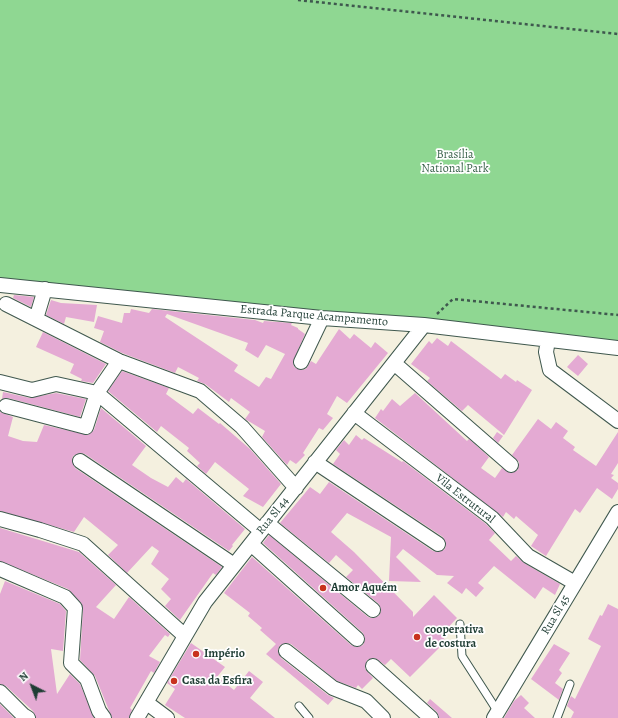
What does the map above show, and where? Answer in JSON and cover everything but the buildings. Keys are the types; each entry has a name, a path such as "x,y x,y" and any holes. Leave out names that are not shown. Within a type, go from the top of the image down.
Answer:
{"street":[{"name":"Estrada Parque Acampamento","path":"6,285 322,318 424,325 618,348"},
{"path":"6,285 3,309 36,319 119,361 200,391 242,427 296,488"},
{"path":"36,319 45,290"},
{"path":"301,362 322,318"},
{"name":"Rua Sl 44","path":"137,718 205,602 424,325"},
{"path":"548,340 546,352 550,370 618,421"},
{"path":"6,406 86,427 97,394 119,361"},
{"path":"394,363 511,465"},
{"path":"0,382 32,390 56,384 97,394 264,527 373,610"},
{"name":"Vila Estrutural","path":"354,413 492,518 528,556 575,583"},
{"path":"80,462 234,565"},
{"path":"316,462 438,544"},
{"name":"Rua Sl 45","path":"496,715 618,512"},
{"path":"0,519 83,544 185,636"},
{"path":"251,544 357,639"},
{"path":"0,568 65,597 75,608 71,663 87,679 99,711 104,718"},
{"path":"286,651 333,688 366,701 383,718"},
{"path":"373,666 431,718"},
{"path":"0,692 23,715 28,718"},
{"path":"147,703 167,718"}],"lane":[{"path":"460,624 462,656 496,715"},
{"path":"557,718 570,684"},
{"path":"299,706 309,718"}],"path":[{"path":"298,0 618,34"},
{"path":"424,325 453,299 618,316"}],"green space":[{"name":"Brasília National Park","path":"0,0 618,0 618,341 0,280"}],"place":[{"name":"Amor Aquém","path":"323,588"},
{"name":"cooperativa de costura","path":"417,637"},
{"name":"Império","path":"196,654"},
{"name":"Casa da Esfira","path":"174,681"}]}
